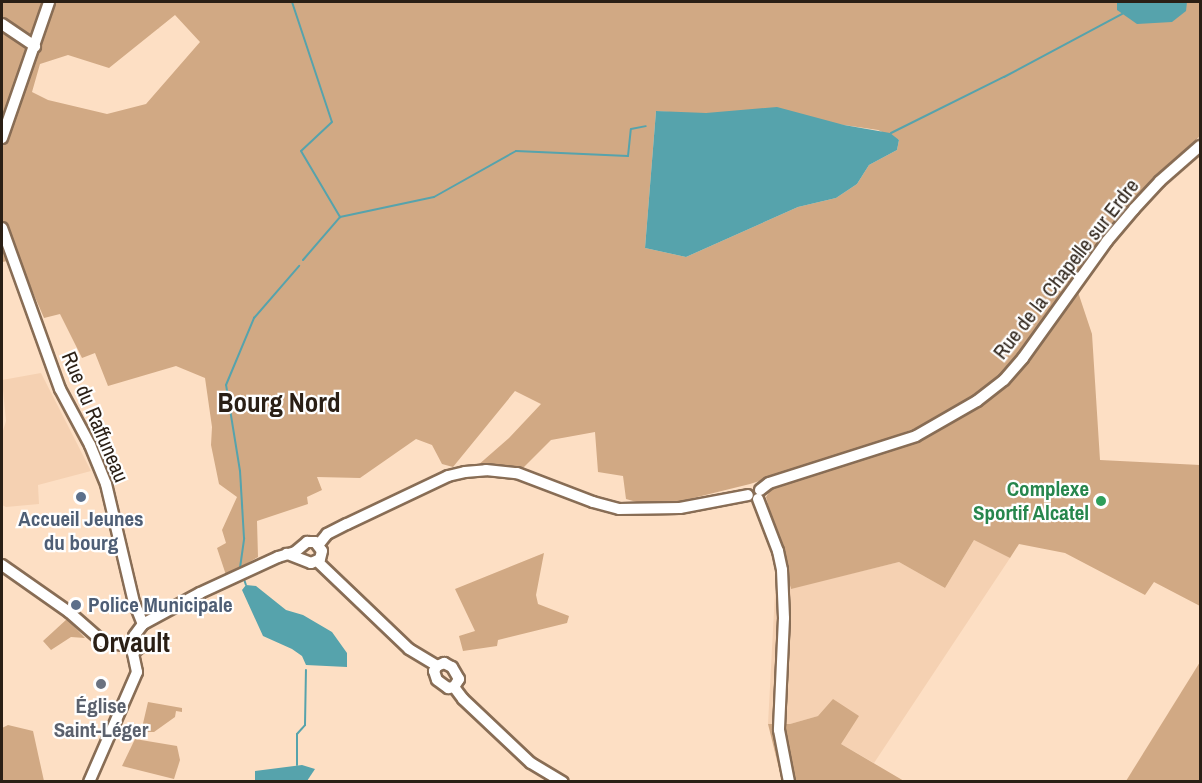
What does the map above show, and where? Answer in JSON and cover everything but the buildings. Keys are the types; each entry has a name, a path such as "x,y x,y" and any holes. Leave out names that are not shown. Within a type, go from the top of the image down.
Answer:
{"street":[{"path":"2,138 49,2"},
{"path":"2,24 34,46"},
{"name":"Rue de la Chapelle sur Erdre","path":"319,544 327,534 448,476 465,472 486,470 517,473 593,502 620,508 680,508 756,495 769,483 916,436 977,401 1004,380 1023,358 1107,241 1160,181 1200,146"},
{"name":"Rue du Raffuneau","path":"2,228 60,389 90,445 105,480 134,602 143,624"},
{"path":"756,495 778,551 782,570 784,618 779,730 789,782"},
{"path":"122,645 125,638 134,636 143,624 243,573 287,554 302,552 311,541 319,544 322,551 317,561"},
{"path":"302,552 307,562 317,561 409,650 437,666 444,663 452,667 459,679 454,687 463,699 531,763 563,782"},
{"path":"2,565 21,576 77,618 102,641 122,645 126,652 133,653 140,647 139,640 134,636"},
{"path":"89,782 137,672 133,653"}],"shaded area":[{"path":"2,2 1200,2 1200,136 1152,182 1068,287 1078,292 1092,334 1100,460 1200,465 1200,606 1154,582 1145,595 1065,553 1019,544 1010,558 974,540 945,588 899,562 791,589 766,497 771,489 929,436 929,423 876,443 750,484 673,503 647,505 626,499 623,476 598,472 595,432 551,440 521,470 477,466 509,438 541,404 515,391 453,467 442,464 432,445 416,439 360,478 317,477 322,490 307,497 308,504 257,521 258,557 226,575 217,548 226,543 222,530 237,497 219,484 211,445 212,427 205,378 176,366 108,386 95,353 82,358 60,314 44,318 22,267 8,261 2,262","holes":["175,15 200,42 146,104 107,114 48,100 32,92 40,64 68,55 109,68","656,111 844,125 878,130 899,140 897,150 869,165 857,184 836,198 798,207 686,257 645,248"]},
{"path":"41,373 91,471 38,485 39,504 6,507 2,505 2,434 6,421 2,380"},
{"path":"974,540 1010,558 874,763 841,744 818,716 790,724 768,724 775,592 899,562 945,588"},
{"path":"544,553 536,595 538,604 569,616 567,623 498,640 497,646 463,651 459,636 475,631 455,589"},
{"path":"67,619 85,638 71,637 51,650 43,641"},
{"path":"1200,662 1200,781 1126,781"},
{"path":"833,699 859,716 841,744 904,781 782,781 768,724 790,724 818,716"},
{"path":"148,702 182,708 182,712 176,711 175,717 154,732 141,732"},
{"path":"8,725 33,731 44,781 2,781 2,728"},
{"path":"135,739 177,746 180,760 174,779 122,766"}],"water":[{"path":"1117,2 1187,2 1186,11 1172,22 1137,24 1117,10"},
{"path":"777,107 844,125 890,133 899,140 897,150 869,165 857,184 836,198 798,207 686,257 645,248 656,111 706,113"},
{"path":"246,585 256,586 286,610 303,615 332,632 347,653 347,667 306,665 302,656 292,649 263,636 242,590"},
{"path":"302,765 315,769 307,781 255,781 255,771"}],"waterway":[{"path":"292,2 332,122 301,151 340,217"},
{"path":"891,133 1004,77 1122,14"},
{"path":"303,260 340,217 434,197 516,151 628,156 631,129 646,126"},
{"path":"240,568 244,538 240,471 226,385 254,318 299,266"},
{"path":"244,579 246,585"},
{"path":"297,765 297,734 305,725 306,670"}],"place":[{"name":"Accueil Jeunes du bourg","path":"81,497"},
{"name":"Complexe Sportif Alcatel","path":"1101,501"},
{"name":"Police Municipale","path":"76,605"},
{"name":"Église Saint-Léger","path":"101,684"}],"district":[{"name":"Bourg Nord","path":"279,403"},
{"name":"Orvault","path":"131,643"}]}
